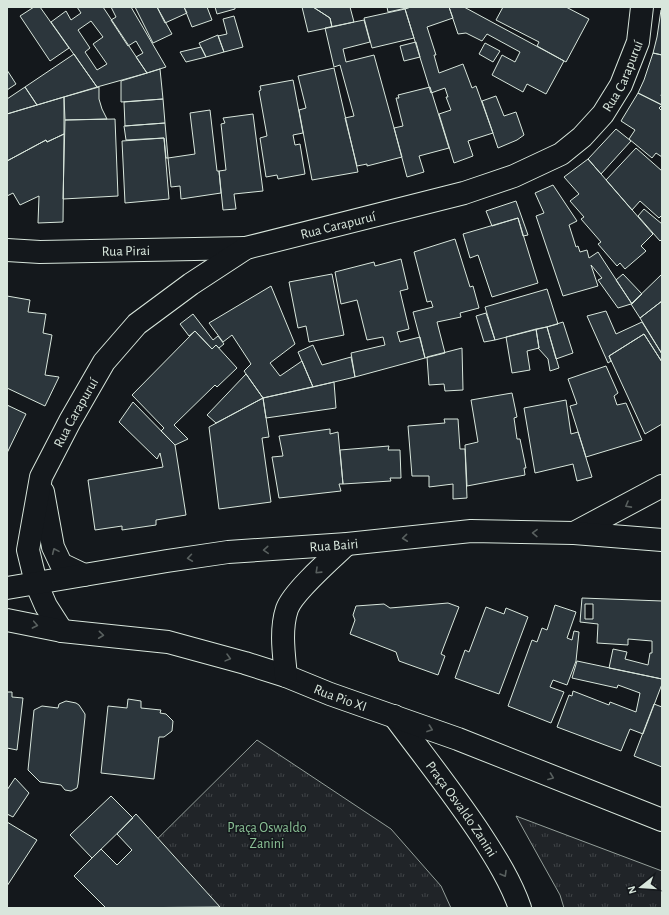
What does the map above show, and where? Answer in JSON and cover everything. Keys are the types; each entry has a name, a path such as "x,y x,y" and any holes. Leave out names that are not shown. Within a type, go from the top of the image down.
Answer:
{"street":[{"name":"Rua Carapuruí","path":"62,630 46,606 36,583 28,550 41,477 70,421 104,362 137,324 191,284 246,248 464,193 514,176 561,154 582,137 603,114 621,85 638,42 642,7"},
{"name":"Rua Pirai","path":"7,250 40,252 246,248"},
{"path":"41,477 53,547 61,564 84,575"},
{"path":"574,533 662,486"},
{"name":"Rua Bairi","path":"7,588 228,552 347,544 471,531 574,533 662,540"},
{"path":"286,676 284,623 287,608 297,594 347,544"},
{"name":"Rua Pio XI","path":"7,620 62,630 168,642 245,663 286,676 330,694 458,740 662,820"},
{"name":"Praça Osvaldo Zanini","path":"394,716 474,825 514,890 520,908"}],"green space":[{"name":"Praça Oswaldo Zanini","path":"257,740 391,829 441,886 451,908 164,908 125,871"},
{"path":"516,816 662,871 662,908 564,908 560,895"}],"building":[{"path":"34,7 40,7 69,48 50,61 20,16"},
{"path":"77,7 103,7 147,73 97,87 51,22 66,11 71,20 81,13","holes":["91,21 103,37 93,44 107,64 97,70 85,52 90,48 78,30"]},
{"path":"111,7 131,7 166,67 147,73 136,57 143,53 136,41 128,46 111,20 116,17"},
{"path":"135,7 157,7 172,34 153,43"},
{"path":"157,7 184,7 187,13 165,23"},
{"path":"184,7 207,7 212,20 192,27"},
{"path":"215,7 235,7 235,9 217,14"},
{"path":"302,7 313,7 330,18 332,27 308,32"},
{"path":"313,7 350,7 354,22 332,27 330,18"},
{"path":"387,7 411,7 388,12"},
{"path":"411,7 449,7 453,18 427,27 436,55 434,55 439,73 463,64 472,88 476,86 493,133 468,141 473,156 454,163 439,114 451,110 446,97 448,97 445,88 431,93 405,9"},
{"path":"449,7 464,7 564,61 546,94 527,84 523,92 492,75 502,55 515,62 520,52 487,34 482,41 466,33 458,34"},
{"path":"503,7 566,7 589,19 566,62 537,46 539,42 496,20"},
{"path":"405,9 414,38 372,48 364,18"},
{"path":"661,10 662,11 662,55 653,53"},
{"path":"234,16 243,47 224,52 218,36 227,34 223,19"},
{"path":"364,20 370,42 343,49 346,62 374,55 402,157 367,166 367,164 357,166 345,118 354,116 340,65 334,67 325,28"},
{"path":"218,35 224,52 206,57 199,43"},
{"path":"416,42 420,57 404,61 400,46"},
{"path":"485,43 500,51 493,62 479,54"},
{"path":"201,47 206,57 186,62 180,52"},
{"path":"653,53 662,55 662,105 638,93"},
{"path":"74,54 97,87 37,105 25,87"},
{"path":"334,68 358,172 312,180 299,110 306,108 298,76"},
{"path":"160,69 163,99 121,102 121,81"},
{"path":"7,70 16,84 7,90"},
{"path":"293,80 303,133 293,135 295,145 300,144 305,174 278,179 277,175 266,177 260,138 267,136 259,91 261,90 260,86"},
{"path":"25,87 37,105 7,114 7,99"},
{"path":"99,87 99,99 107,119 65,120 64,97"},
{"path":"430,87 449,148 419,156 424,172 407,177 394,128 403,126 396,98 399,98 398,95"},
{"path":"638,93 662,105 659,108 662,111 662,157 656,153 652,158 629,139 635,130 621,121"},
{"path":"496,96 504,116 516,112 524,135 517,140 498,148 482,101"},
{"path":"64,97 64,134 47,142 46,140 7,161 7,114"},
{"path":"163,99 165,123 125,126 124,102"},
{"path":"210,110 221,193 181,199 180,186 171,187 168,158 195,154 190,113"},
{"path":"253,114 263,191 234,194 236,209 223,210 219,171 226,170 221,124 225,123 223,118"},
{"path":"115,119 118,196 63,199 65,120"},
{"path":"165,123 168,158 166,158 164,138 126,140 124,126"},
{"path":"616,129 631,141 601,174 588,159"},
{"path":"64,134 63,222 38,223 39,196 20,205 13,193 7,196 7,161 46,140 47,142"},
{"path":"164,138 169,199 125,203 122,141"},
{"path":"636,148 662,171 662,215 659,218 640,201 632,210 606,180"},
{"path":"588,159 653,234 641,246 646,251 625,269 620,263 617,266 598,244 601,242 581,219 584,217 570,201 579,194 564,177"},
{"path":"553,185 577,221 569,225 576,247 578,246 580,252 587,250 589,258 598,252 632,304 618,308 598,280 602,278 591,265 598,286 563,296 536,216 544,213 535,193"},
{"path":"516,201 528,235 523,236 518,218 492,226 486,211"},
{"path":"644,209 662,224 662,239 660,241 638,216"},
{"path":"518,218 538,283 492,297 478,255 470,258 463,234"},
{"path":"455,239 470,287 473,286 479,308 460,313 461,317 437,322 445,353 425,358 413,312 433,307 431,301 427,302 414,252"},
{"path":"401,259 408,289 400,291 409,329 397,332 400,342 420,337 425,358 355,377 351,353 385,345 383,337 367,340 357,300 341,304 335,272 374,262 375,266"},
{"path":"332,274 344,335 309,342 306,326 298,328 289,282"},
{"path":"623,274 642,294 632,304 616,280"},
{"path":"662,274 662,301 640,318 631,304"},
{"path":"271,286 295,344 270,363 280,376 302,361 313,387 263,398 244,371 251,364 232,335 223,342 209,323"},
{"path":"547,289 558,324 495,340 485,307"},
{"path":"7,296 30,300 28,312 46,314 43,333 52,335 45,375 59,377 45,406 7,388"},
{"path":"662,301 662,354 640,318"},
{"path":"606,311 616,334 642,322 662,354 662,362 644,334 609,356 611,361 608,363 587,316"},
{"path":"486,313 495,340 484,342 476,316"},
{"path":"193,314 213,340 218,336 224,344 219,348 216,345 212,349 195,331 189,336 180,324"},
{"path":"563,322 573,353 556,359 547,327"},
{"path":"547,327 559,368 550,371 548,359 538,348 536,329"},
{"path":"536,329 539,348 527,351 530,370 512,373 506,337"},
{"path":"195,331 212,349 216,345 237,368 217,387 215,385 174,425 188,439 175,445 161,431 164,428 132,395"},
{"path":"644,334 662,362 662,424 645,434 609,356"},
{"path":"313,345 322,365 351,357 355,377 313,387 298,352"},
{"path":"462,348 463,390 445,391 444,384 429,385 427,357"},
{"path":"606,366 618,393 614,396 617,405 626,403 642,440 586,457 570,406 577,404 568,379"},
{"path":"246,374 263,398 216,423 207,415"},
{"path":"334,382 336,408 266,418 263,398"},
{"path":"512,393 517,417 514,418 517,439 520,439 526,468 524,468 525,475 467,486 465,445 478,442 471,400"},
{"path":"263,398 269,437 262,438 271,502 219,509 209,427"},
{"path":"566,400 571,434 578,432 592,477 577,481 573,464 535,473 524,408"},
{"path":"133,402 175,445 186,515 156,520 156,525 122,530 122,526 95,530 88,480 163,467 160,453 157,459 119,422"},
{"path":"7,405 26,414 7,453"},
{"path":"444,419 458,419 460,449 465,449 467,498 453,499 453,484 429,487 429,476 412,476 408,426 445,423"},
{"path":"330,429 330,434 338,432 343,484 339,484 341,491 279,498 272,457 283,456 279,436"},
{"path":"389,446 388,450 400,450 401,478 390,478 391,481 343,484 340,450"},
{"path":"582,598 662,601 662,679 609,668 613,649 627,652 625,659 648,665 650,653 652,653 652,641 628,639 628,645 597,643 598,624 580,622","holes":["585,604 593,604 593,619 585,619"]},
{"path":"448,603 459,607 441,654 445,656 438,675 399,661 396,652 350,634 355,620 353,615 356,606 384,604 390,608"},
{"path":"555,605 576,612 567,638 572,640 574,631 579,632 576,661 567,685 553,680 550,687 564,692 551,723 508,706 532,640 537,642 542,628 547,630"},
{"path":"486,607 504,614 506,608 528,617 499,694 455,678 465,650 469,652"},
{"path":"577,661 662,679 662,684 643,734 630,729 621,751 557,727 569,695 572,696 573,691 609,705 610,702 636,712 640,693 618,685 617,688 572,678"},
{"path":"7,692 12,692 12,697 23,698 17,750 7,748"},
{"path":"128,699 141,701 141,708 161,710 160,713 166,714 173,721 172,731 164,737 159,737 154,779 101,773 108,706 127,708"},
{"path":"66,701 79,705 85,714 78,784 77,788 71,791 65,790 61,785 40,782 28,770 34,710 42,706 58,708 59,704"},
{"path":"654,704 662,707 662,767 634,756"},
{"path":"15,778 29,793 13,817 7,814 7,790"},
{"path":"111,796 133,818 92,858 70,835"},
{"path":"136,814 220,907 106,908 74,876 101,849 117,865 132,850 117,834"},
{"path":"7,822 37,840 7,886"}]}
